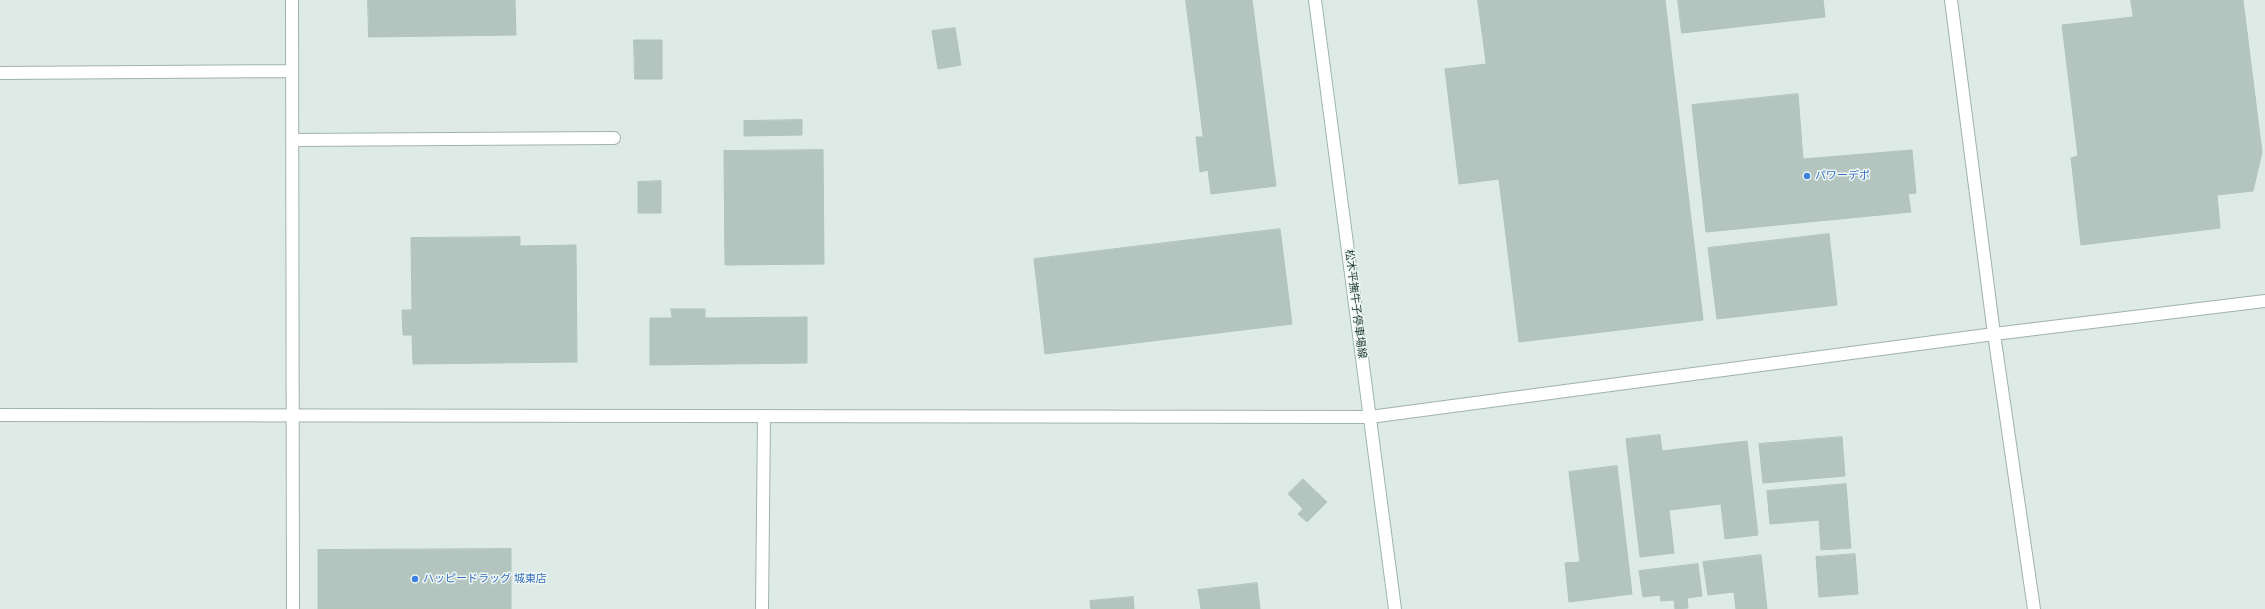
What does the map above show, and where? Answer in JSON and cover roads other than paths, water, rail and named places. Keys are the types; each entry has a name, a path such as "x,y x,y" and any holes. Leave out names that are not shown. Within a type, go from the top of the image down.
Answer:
{"street":[{"path":"292,0 294,415 293,609"},
{"name":"松木平撫牛子停車場線","path":"1315,0 1395,609"},
{"path":"1951,0 1994,334 2034,609"},
{"path":"0,73 292,71"},
{"path":"292,140 614,138"},
{"path":"0,415 1370,417 1994,334 2265,301"},
{"path":"762,609 764,416"}],"place":[{"name":"パワーデポ","path":"1807,176"},
{"name":"ハッピードラッグ 城東店","path":"415,579"}]}
